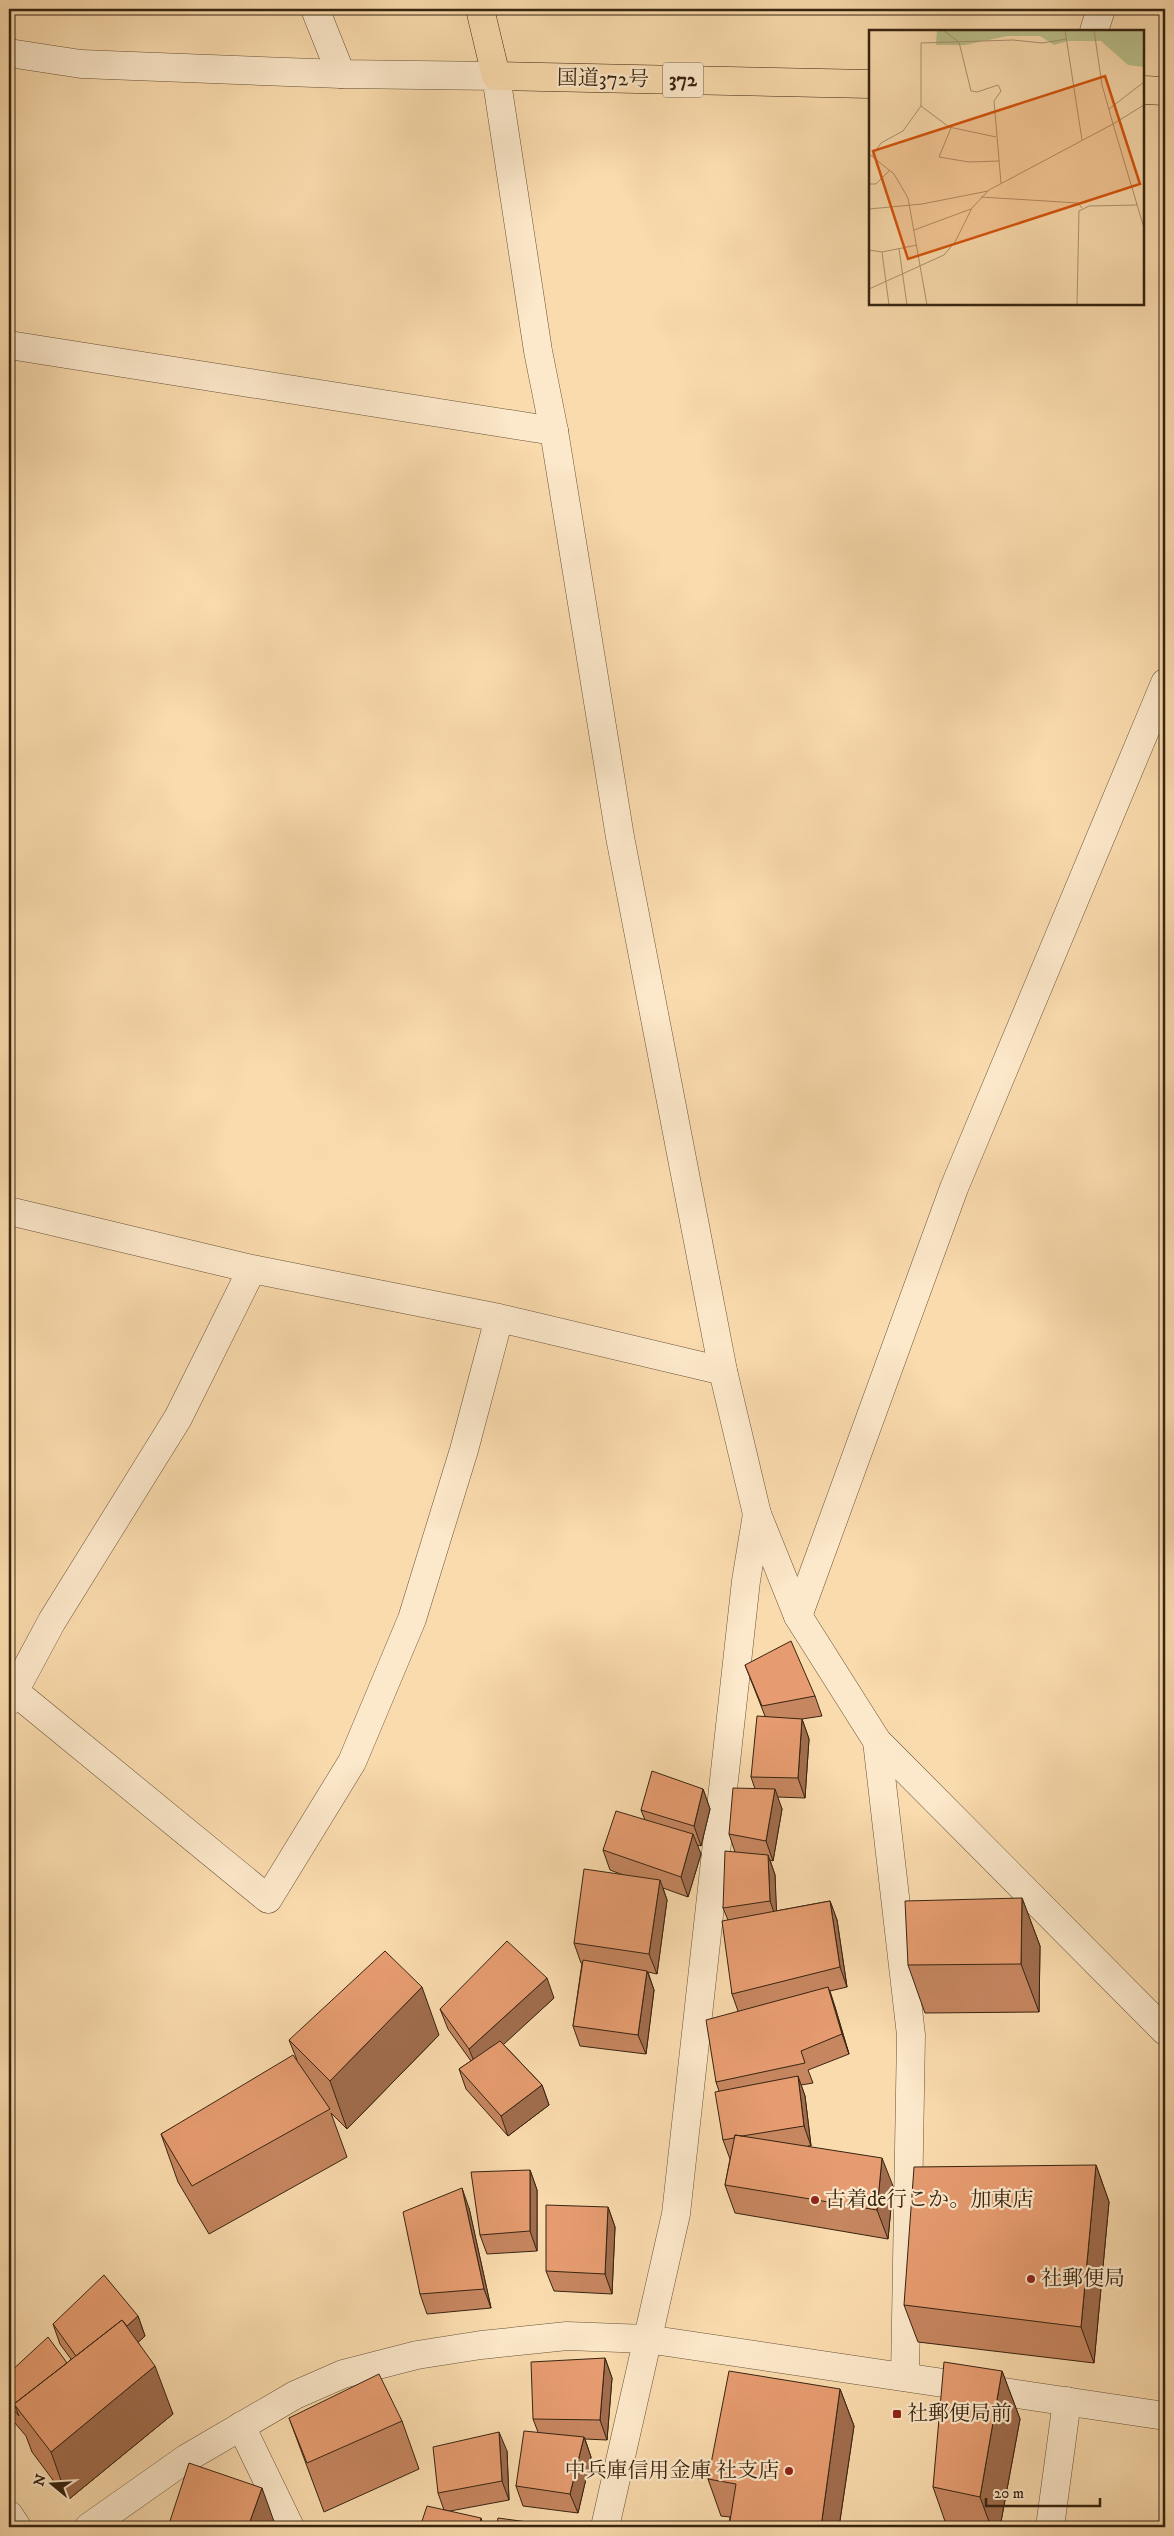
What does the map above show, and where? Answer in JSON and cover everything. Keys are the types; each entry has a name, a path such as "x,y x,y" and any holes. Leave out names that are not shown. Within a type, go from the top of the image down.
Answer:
{"highway":[{"path":"480,9 496,76"},
{"name":"国道372号","path":"496,76 869,84"},
{"path":"1144,90 1165,91"}],"street":[{"path":"315,9 341,74"},
{"path":"1094,30 1101,9"},
{"path":"9,53 81,64 341,74 496,76 537,341 554,431 620,837 723,1371 757,1514 798,1616 876,1741 1165,2031"},
{"path":"9,345 554,431"},
{"path":"798,1616 954,1188 1165,683"},
{"path":"9,1210 252,1270 499,1318 723,1371"},
{"path":"252,1270 178,1418 52,1621 11,1696 268,1899 352,1762 412,1619 464,1450 499,1318"},
{"path":"605,2527 676,2214 746,1580 757,1514"},
{"path":"876,1741 911,2035 905,2377"},
{"path":"89,2527 187,2458 295,2395 343,2374 417,2355 482,2345 568,2336 647,2339 1165,2416"},
{"path":"1050,2527 1067,2401"},
{"path":"241,2426 290,2527"},
{"path":"9,2515 17,2527"}],"building":[{"path":"791,1641 815,1696 762,1706 745,1665"},
{"path":"757,1716 802,1719 798,1778 751,1777"},
{"path":"652,1771 703,1789 694,1826 641,1810"},
{"path":"733,1788 775,1789 766,1841 729,1834"},
{"path":"616,1811 693,1834 681,1877 603,1850"},
{"path":"725,1851 768,1855 770,1901 723,1908"},
{"path":"584,1869 660,1880 649,1954 574,1943"},
{"path":"1022,1898 1021,1964 908,1965 905,1901"},
{"path":"830,1901 840,1967 732,1994 722,1921"},
{"path":"507,1941 547,1978 469,2049 440,2009"},
{"path":"385,1951 422,1987 330,2081 289,2040"},
{"path":"583,1960 647,1971 638,2035 573,2026"},
{"path":"828,1987 842,2034 801,2051 805,2063 716,2082 706,2020"},
{"path":"500,2041 542,2085 501,2116 459,2069"},
{"path":"293,2055 330,2109 192,2186 161,2134"},
{"path":"798,2076 804,2126 742,2136 735,2135 734,2138 723,2140 715,2092"},
{"path":"735,2135 882,2158 877,2210 725,2185"},
{"name":"社郵便局","path":"1096,2165 1081,2327 904,2305 914,2167"},
{"path":"530,2170 530,2231 480,2235 471,2172"},
{"path":"462,2188 484,2289 420,2294 403,2212"},
{"path":"546,2205 608,2207 605,2274 546,2271"},
{"path":"104,2275 138,2316 127,2326 122,2320 76,2356 53,2324"},
{"path":"122,2320 155,2366 51,2452 14,2404"},
{"path":"48,2337 67,2363 14,2404 19,2416 9,2404 9,2373"},
{"path":"605,2358 600,2420 533,2419 531,2362"},
{"path":"944,2362 1002,2371 980,2497 933,2487"},
{"name":"中兵庫信用金庫 社支店","path":"729,2371 840,2389 821,2527 729,2527 736,2484 708,2479"},
{"path":"379,2374 402,2421 307,2463 289,2418"},
{"path":"524,2431 584,2437 570,2494 516,2486"},
{"path":"499,2432 502,2481 438,2493 433,2447"},
{"path":"189,2463 262,2488 248,2527 168,2527"},
{"path":"427,2506 481,2518 479,2527 420,2527"},
{"path":"498,2518 557,2526 557,2527 496,2527"}],"place":[{"name":"古着de行こか。加東店","path":"815,2200"},
{"name":"社郵便局","path":"1031,2279"},
{"name":"社郵便局前","path":"897,2414"},
{"name":"中兵庫信用金庫 社支店","path":"789,2471"}]}
